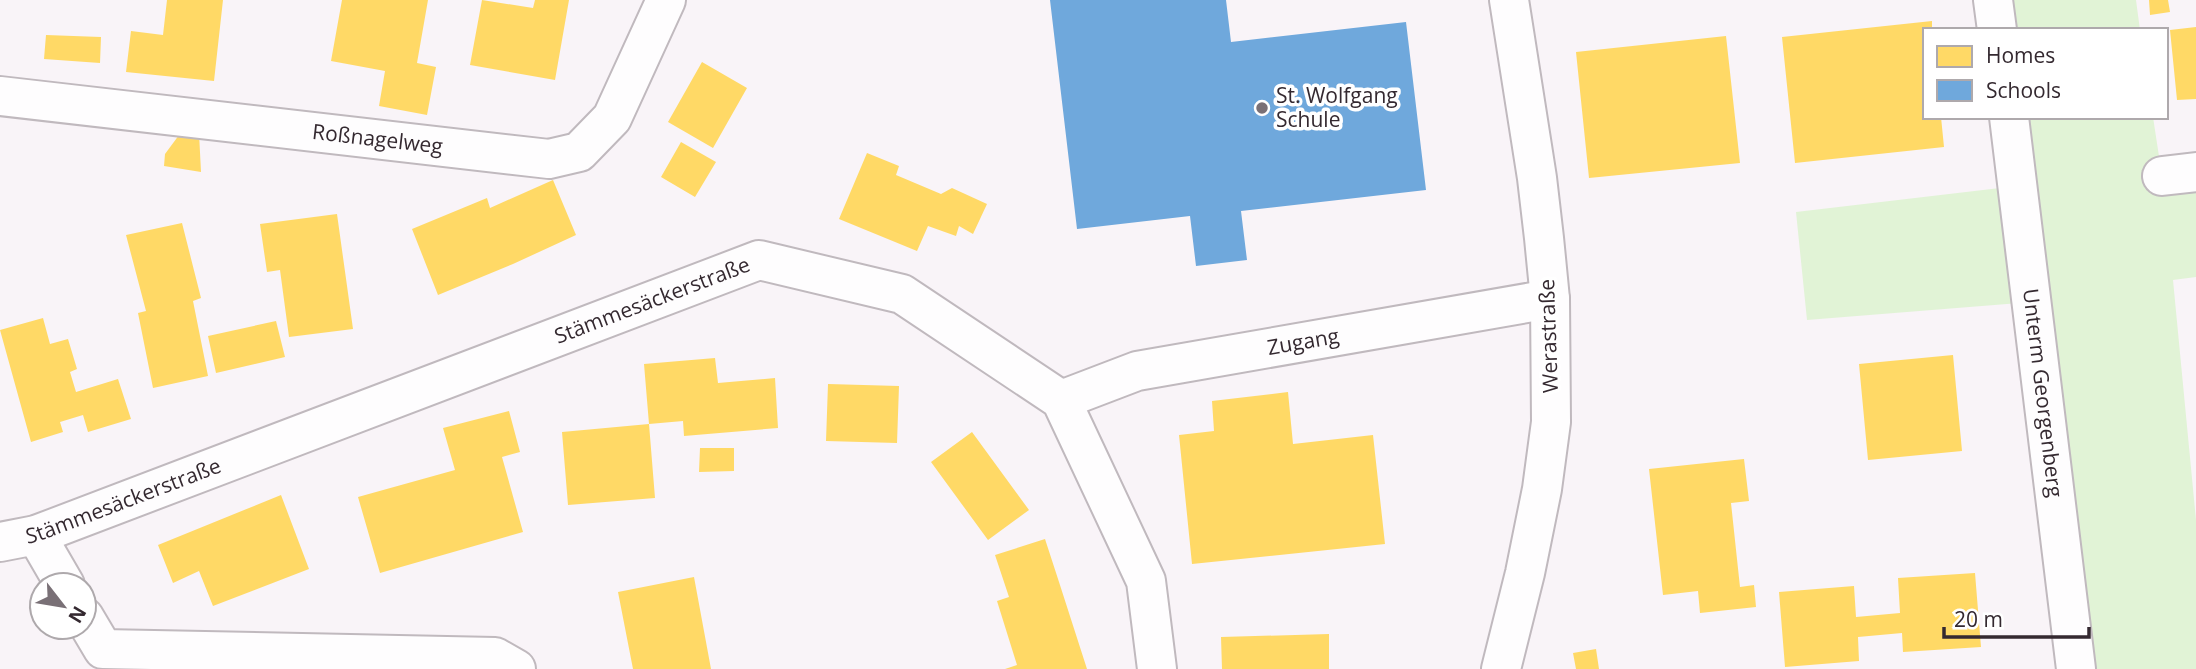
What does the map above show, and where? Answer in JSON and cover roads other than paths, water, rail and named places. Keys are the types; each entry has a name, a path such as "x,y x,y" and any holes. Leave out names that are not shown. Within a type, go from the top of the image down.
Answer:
{"street":[{"name":"Roßnagelweg","path":"0,96 549,159 579,152 612,118 666,0"},
{"name":"Werastraße","path":"1501,669 1525,573 1542,489 1551,422 1550,299 1537,178 1509,0"},
{"path":"1993,0 1997,28"},
{"name":"Unterm Georgenberg","path":"2009,119 2076,669"},
{"name":"Stämmesäckerstraße","path":"18,539 759,260 902,294 1061,400"},
{"name":"Zugang","path":"1061,400 1137,371 1550,299"},
{"path":"1061,400 1146,581 1157,669"},
{"path":"18,539 51,571"},
{"path":"98,641 103,649 495,657 516,669"}],"place":[{"name":"St. Wolfgang Schule","path":"1262,108"}]}
